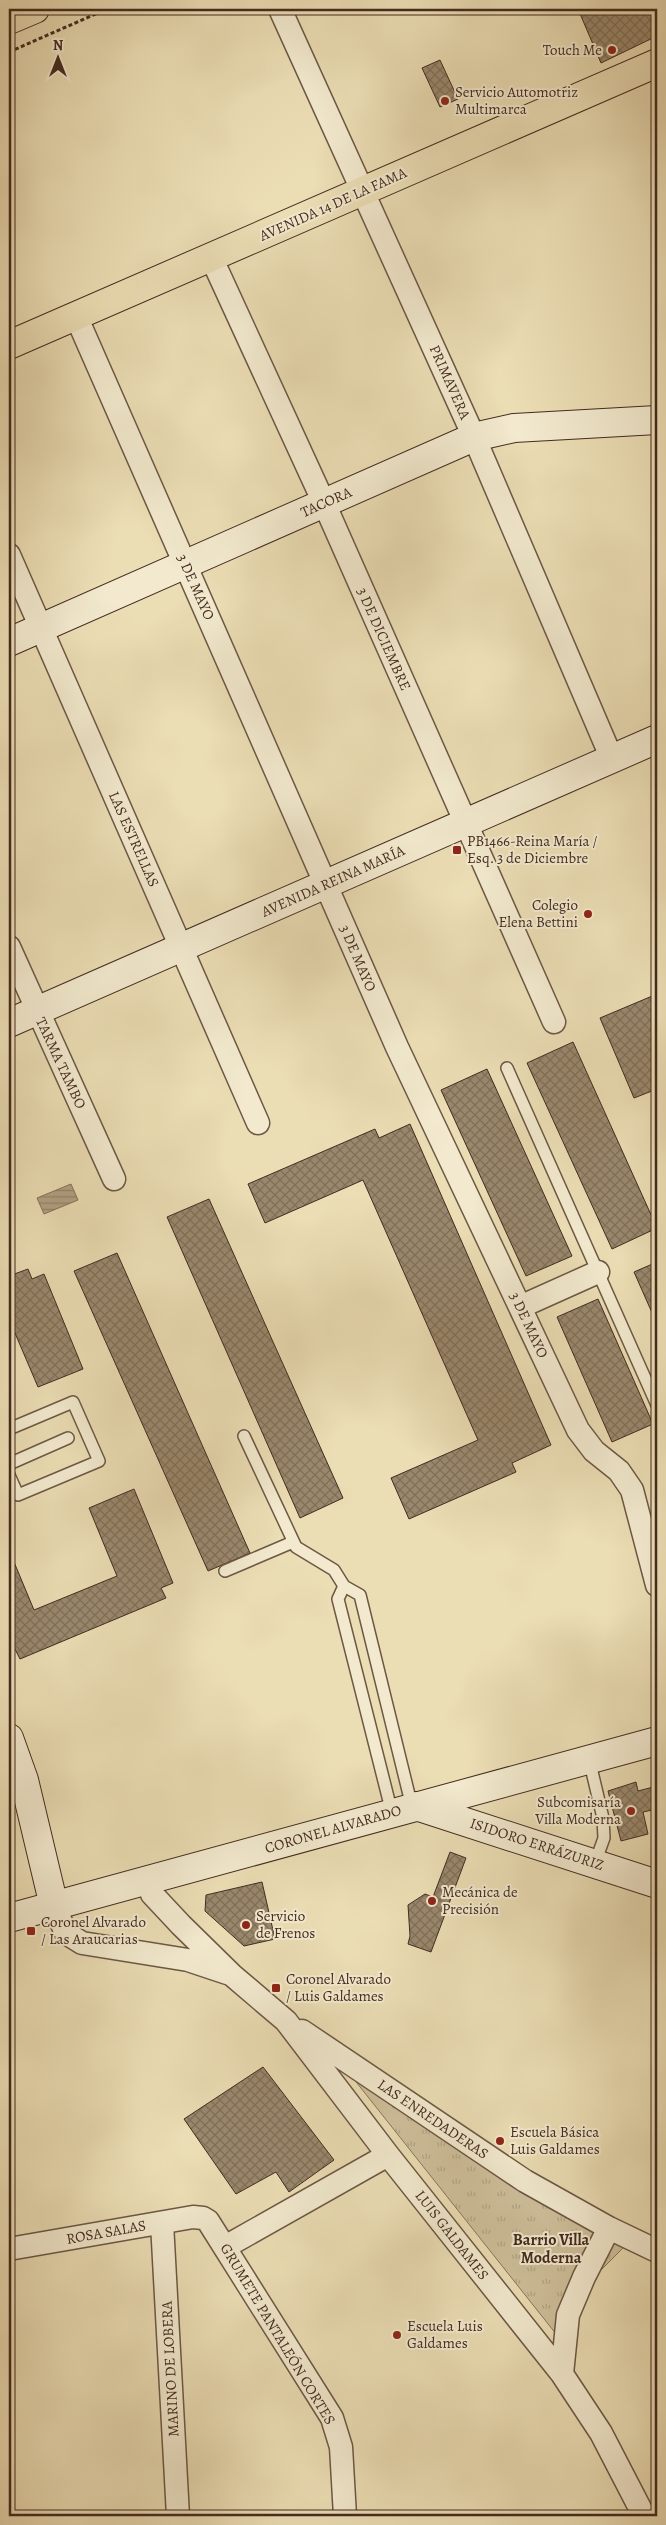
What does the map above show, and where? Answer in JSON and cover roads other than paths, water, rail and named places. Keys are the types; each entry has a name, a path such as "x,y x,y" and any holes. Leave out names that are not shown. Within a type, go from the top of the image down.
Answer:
{"main road":[{"path":"9,20 35,9"},
{"name":"AVENIDA 14 DE LA FAMA","path":"9,345 657,63"}],"street":[{"name":"PRIMAVERA","path":"280,9 474,437 612,759"},
{"name":"3 DE DICIEMBRE","path":"212,257 324,503 554,1022"},
{"name":"3 DE MAYO","path":"76,316 397,1047 578,1430 594,1451 619,1470 632,1490 657,1585"},
{"name":"TACORA","path":"9,642 474,437 514,428 657,420"},
{"name":"LAS ESTRELLAS","path":"9,555 258,1123"},
{"name":"AVENIDA REINA MARÍA","path":"9,1023 657,739"},
{"name":"TARMA TAMBO","path":"9,947 36,1011 114,1179"},
{"path":"520,1307 598,1272"},
{"path":"9,1738 24,1780 54,1906"},
{"name":"CORONEL ALVARADO","path":"9,1918 657,1741"},
{"path":"494,1785 486,1798 485,1813 492,1826 500,1832"},
{"name":"ISIDORO ERRÁZURIZ","path":"407,1808 500,1832 657,1884"},
{"name":"LUIS GALDAMES","path":"146,1881 152,1894 161,1905 232,1975 286,2021 388,2155 562,2374 601,2433 644,2516"},
{"name":"LUIS GALDAMES","path":"54,1906 66,1933 82,1943 188,1960 232,1975"},
{"name":"LAS ENREDADERAS","path":"286,2021 525,2181 609,2228 657,2251"},
{"path":"225,2247 388,2155"},
{"name":"ROSA SALAS","path":"9,2249 193,2217 203,2218"},
{"name":"GRUMETE PANTALEÓN CORTES","path":"203,2218 212,2225 332,2418 341,2447 345,2516"},
{"name":"MARINO DE LOBERA","path":"162,2222 178,2516"},
{"path":"562,2374 568,2315 584,2277 609,2228"}],"lane":[{"path":"507,1068 657,1406"},
{"path":"9,1429 73,1402 99,1461 18,1495 12,1490 9,1475"},
{"path":"244,1436 296,1547 334,1570 344,1586 360,1595 407,1808"},
{"path":"9,1464 68,1438"},
{"path":"225,1571 293,1542"},
{"path":"344,1586 338,1599 407,1808"},
{"path":"589,1759 603,1818 604,1838 594,1863"}],"place":[{"name":"Touch Me","path":"612,50"},
{"name":"Servicio Automotriz Multimarca","path":"445,101"},
{"name":"PB1466-Reina María / Esq. 3 de Diciembre","path":"457,850"},
{"name":"Colegio Elena Bettini","path":"588,914"},
{"name":"Subcomisaría Villa Moderna","path":"631,1811"},
{"name":"Mecánica de Precisión","path":"432,1901"},
{"name":"Servicio de Frenos","path":"246,1925"},
{"name":"Coronel Alvarado / Las Araucarias","path":"31,1931"},
{"name":"Coronel Alvarado / Luis Galdames","path":"276,1988"},
{"name":"Escuela Básica Luis Galdames","path":"500,2141"},
{"name":"Escuela Luis Galdames","path":"397,2335"}],"district":[{"name":"Barrio Villa Moderna","path":"551,2249"}]}
